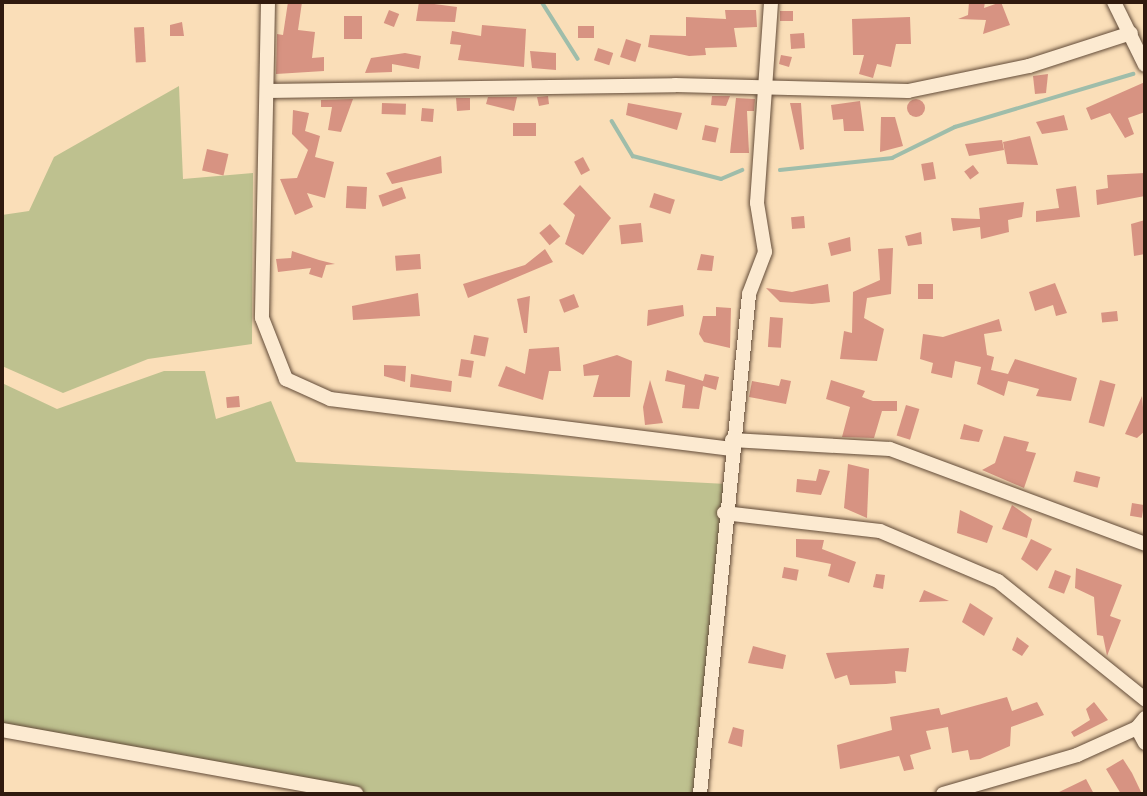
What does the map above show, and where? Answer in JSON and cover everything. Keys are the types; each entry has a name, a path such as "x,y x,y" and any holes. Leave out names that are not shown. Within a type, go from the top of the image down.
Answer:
{"street":[{"path":"268,2 262,318 278,363 303,392 533,428 731,444 890,449 1145,544"},
{"path":"700,794 731,444 749,295 765,252 757,203 771,2"},
{"path":"1114,2 1145,65"},
{"path":"267,90 765,85 908,91 1029,66 1130,33"},
{"path":"724,513 880,531 998,581 1145,699"},
{"path":"943,794 1077,755 1141,723 1145,743"},
{"path":"2,730 356,794"}],"green space":[{"path":"179,86 183,179 253,173 252,344 148,359 63,393 2,366 2,215 29,211 54,157"},
{"path":"164,371 205,371 216,419 271,401 296,462 727,484 700,794 356,794 2,730 2,383 57,409"}],"building":[{"path":"288,2 302,2 298,30 315,32 312,58 324,57 324,71 276,74 277,34 283,35"},
{"path":"419,2 457,7 455,22 416,21"},
{"path":"969,2 985,2 984,8 1001,2 1010,25 983,34 986,20 958,19 968,15"},
{"path":"389,10 399,14 394,27 384,23"},
{"path":"725,10 756,10 757,27 734,28 737,47 705,48 706,55 689,56 648,47 650,35 686,36 686,17 726,19"},
{"path":"780,11 793,11 793,21 780,21"},
{"path":"344,16 362,16 362,39 344,39"},
{"path":"910,17 911,44 896,44 891,67 877,64 873,78 859,74 864,55 853,55 852,19"},
{"path":"182,22 184,36 170,36 170,25"},
{"path":"482,25 526,29 524,67 458,60 461,45 450,44 452,31 481,36"},
{"path":"578,26 594,26 594,38 578,38"},
{"path":"144,27 146,62 136,62 134,28"},
{"path":"804,33 805,48 791,49 790,34"},
{"path":"626,39 641,44 635,62 620,57"},
{"path":"598,48 613,53 609,65 594,60"},
{"path":"530,51 556,53 556,70 532,68"},
{"path":"405,53 421,56 419,69 392,64 392,72 365,73 371,58"},
{"path":"781,55 792,57 789,67 779,64"},
{"path":"1048,74 1046,93 1035,94 1033,76"},
{"path":"1145,82 1145,112 1128,118 1134,134 1125,138 1110,113 1091,120 1086,108"},
{"path":"548,96 549,104 539,106 537,97"},
{"path":"712,96 730,96 726,106 711,105"},
{"path":"488,97 517,97 514,111 486,104"},
{"path":"456,98 470,98 470,110 457,111"},
{"path":"736,98 755,99 754,111 747,111 749,153 730,153"},
{"path":"353,99 341,132 328,130 332,107 321,107 321,100"},
{"path":"912,99 920,99 925,108 923,115 912,117 907,112 907,104"},
{"path":"860,101 864,131 844,131 843,119 833,120 831,105"},
{"path":"382,103 406,104 406,115 382,114"},
{"path":"628,103 682,113 677,130 626,115"},
{"path":"790,103 801,103 804,149 800,150"},
{"path":"422,108 434,109 433,122 421,121"},
{"path":"293,110 309,113 305,131 320,136 315,157 334,162 325,198 307,193 313,207 295,215 280,179 297,178 308,150 292,134"},
{"path":"1064,115 1068,130 1042,134 1036,122"},
{"path":"881,117 895,117 903,146 880,152"},
{"path":"513,123 536,123 536,136 513,136"},
{"path":"705,125 719,128 716,143 702,140"},
{"path":"1030,136 1038,165 1007,164 1003,142"},
{"path":"1002,140 1004,150 969,156 965,144"},
{"path":"207,149 228,154 223,175 202,170"},
{"path":"441,156 442,173 392,184 386,173"},
{"path":"583,157 590,170 581,175 574,162"},
{"path":"933,162 936,179 924,181 921,164"},
{"path":"973,165 979,173 970,180 964,172"},
{"path":"1145,173 1145,196 1097,205 1096,190 1108,188 1107,175"},
{"path":"580,185 611,218 583,255 565,244 575,215 563,204"},
{"path":"347,186 367,187 366,209 346,208"},
{"path":"1076,186 1080,217 1036,222 1036,211 1059,208 1056,189"},
{"path":"402,187 406,198 383,207 379,196"},
{"path":"654,193 675,200 670,214 649,207"},
{"path":"1024,202 1022,217 1008,220 1009,232 981,239 980,227 953,231 951,218 980,219 979,208"},
{"path":"804,216 805,228 792,229 791,217"},
{"path":"1145,220 1145,254 1134,256 1131,224"},
{"path":"641,223 643,242 621,244 619,225"},
{"path":"550,224 560,236 550,245 539,233"},
{"path":"921,232 922,244 908,246 905,236"},
{"path":"850,237 851,251 831,256 828,243"},
{"path":"893,248 891,294 867,298 864,318 884,329 877,361 840,359 844,331 852,333 853,292 880,280 878,249"},
{"path":"545,249 553,262 468,298 463,284 525,265"},
{"path":"292,251 335,264 326,265 322,278 309,274 311,268 278,272 276,259 291,258"},
{"path":"420,254 421,269 396,271 395,256"},
{"path":"701,254 714,256 712,271 697,270"},
{"path":"1055,283 1067,313 1056,316 1053,305 1035,311 1029,292"},
{"path":"828,284 830,302 812,304 780,302 766,288 792,292"},
{"path":"918,284 933,284 933,299 918,299"},
{"path":"418,293 420,316 353,320 352,306"},
{"path":"574,294 579,307 564,313 559,300"},
{"path":"530,296 527,333 524,333 517,299"},
{"path":"683,305 684,316 647,326 648,310"},
{"path":"716,307 731,308 730,348 704,342 699,334 703,316 716,316"},
{"path":"1117,311 1118,321 1102,323 1101,313"},
{"path":"770,317 783,318 781,348 768,347"},
{"path":"999,319 1002,331 984,334 987,355 994,357 991,370 1008,374 1015,359 1077,378 1071,401 1036,396 1039,389 1008,381 1004,396 977,384 981,367 955,361 952,378 931,373 933,363 920,359 923,334 943,337"},
{"path":"474,335 489,338 485,357 470,354"},
{"path":"559,347 561,371 549,371 543,400 498,386 506,366 525,374 529,349"},
{"path":"617,355 632,361 630,397 593,397 599,375 584,376 583,365"},
{"path":"461,359 474,361 471,378 458,376"},
{"path":"384,365 406,366 405,382 384,376"},
{"path":"667,370 703,381 705,374 719,377 716,390 703,386 699,409 682,408 685,385 665,381"},
{"path":"411,374 452,381 451,392 410,387"},
{"path":"781,379 791,381 786,404 749,397 752,381 779,386"},
{"path":"650,380 663,423 645,425 643,407"},
{"path":"831,380 865,391 862,397 873,401 897,401 897,411 882,411 874,438 842,437 850,407 826,399"},
{"path":"1100,380 1115,384 1104,427 1089,423"},
{"path":"239,396 240,407 227,408 226,397"},
{"path":"1142,396 1145,431 1137,438 1125,434"},
{"path":"906,405 919,409 910,440 897,436"},
{"path":"964,424 983,430 979,442 960,439"},
{"path":"1004,436 1029,442 1026,451 1036,453 1024,488 982,470 995,463"},
{"path":"848,464 869,469 867,518 844,508"},
{"path":"819,469 830,471 821,495 796,492 797,479 816,481"},
{"path":"1076,471 1100,477 1098,488 1073,482"},
{"path":"1132,503 1144,505 1142,518 1130,516"},
{"path":"1012,505 1032,519 1027,538 1002,529"},
{"path":"960,510 993,526 987,543 957,533"},
{"path":"796,539 824,540 822,549 856,562 849,583 828,576 831,564 796,557"},
{"path":"1031,539 1052,549 1037,571 1021,559"},
{"path":"784,567 799,570 797,581 782,578"},
{"path":"1076,568 1122,585 1110,616 1121,620 1107,656 1103,636 1097,635 1094,597 1075,588"},
{"path":"1055,570 1071,576 1064,594 1048,588"},
{"path":"876,574 885,575 883,589 873,587"},
{"path":"924,590 949,601 919,602"},
{"path":"970,603 993,618 984,636 962,622"},
{"path":"1017,637 1029,646 1022,656 1012,650"},
{"path":"753,646 786,655 783,669 748,663"},
{"path":"909,648 906,672 895,671 896,683 886,684 850,685 847,675 835,679 826,653"},
{"path":"1007,697 1012,711 1037,702 1044,715 1011,727 1010,746 980,759 970,760 968,750 952,753 948,727 926,731 931,749 910,755 914,769 904,771 899,756 840,769 837,745 892,730 890,717 939,708 941,715"},
{"path":"1094,702 1108,720 1074,737 1071,732 1090,720 1086,709"},
{"path":"733,727 744,730 742,747 728,743"},
{"path":"1123,759 1142,794 1121,794 1106,769"},
{"path":"1086,779 1094,794 1055,794"}],"waterway":[{"path":"542,2 578,59"},
{"path":"780,170 892,158 955,127 1133,74"},
{"path":"612,121 633,156 721,179 742,170"}]}
